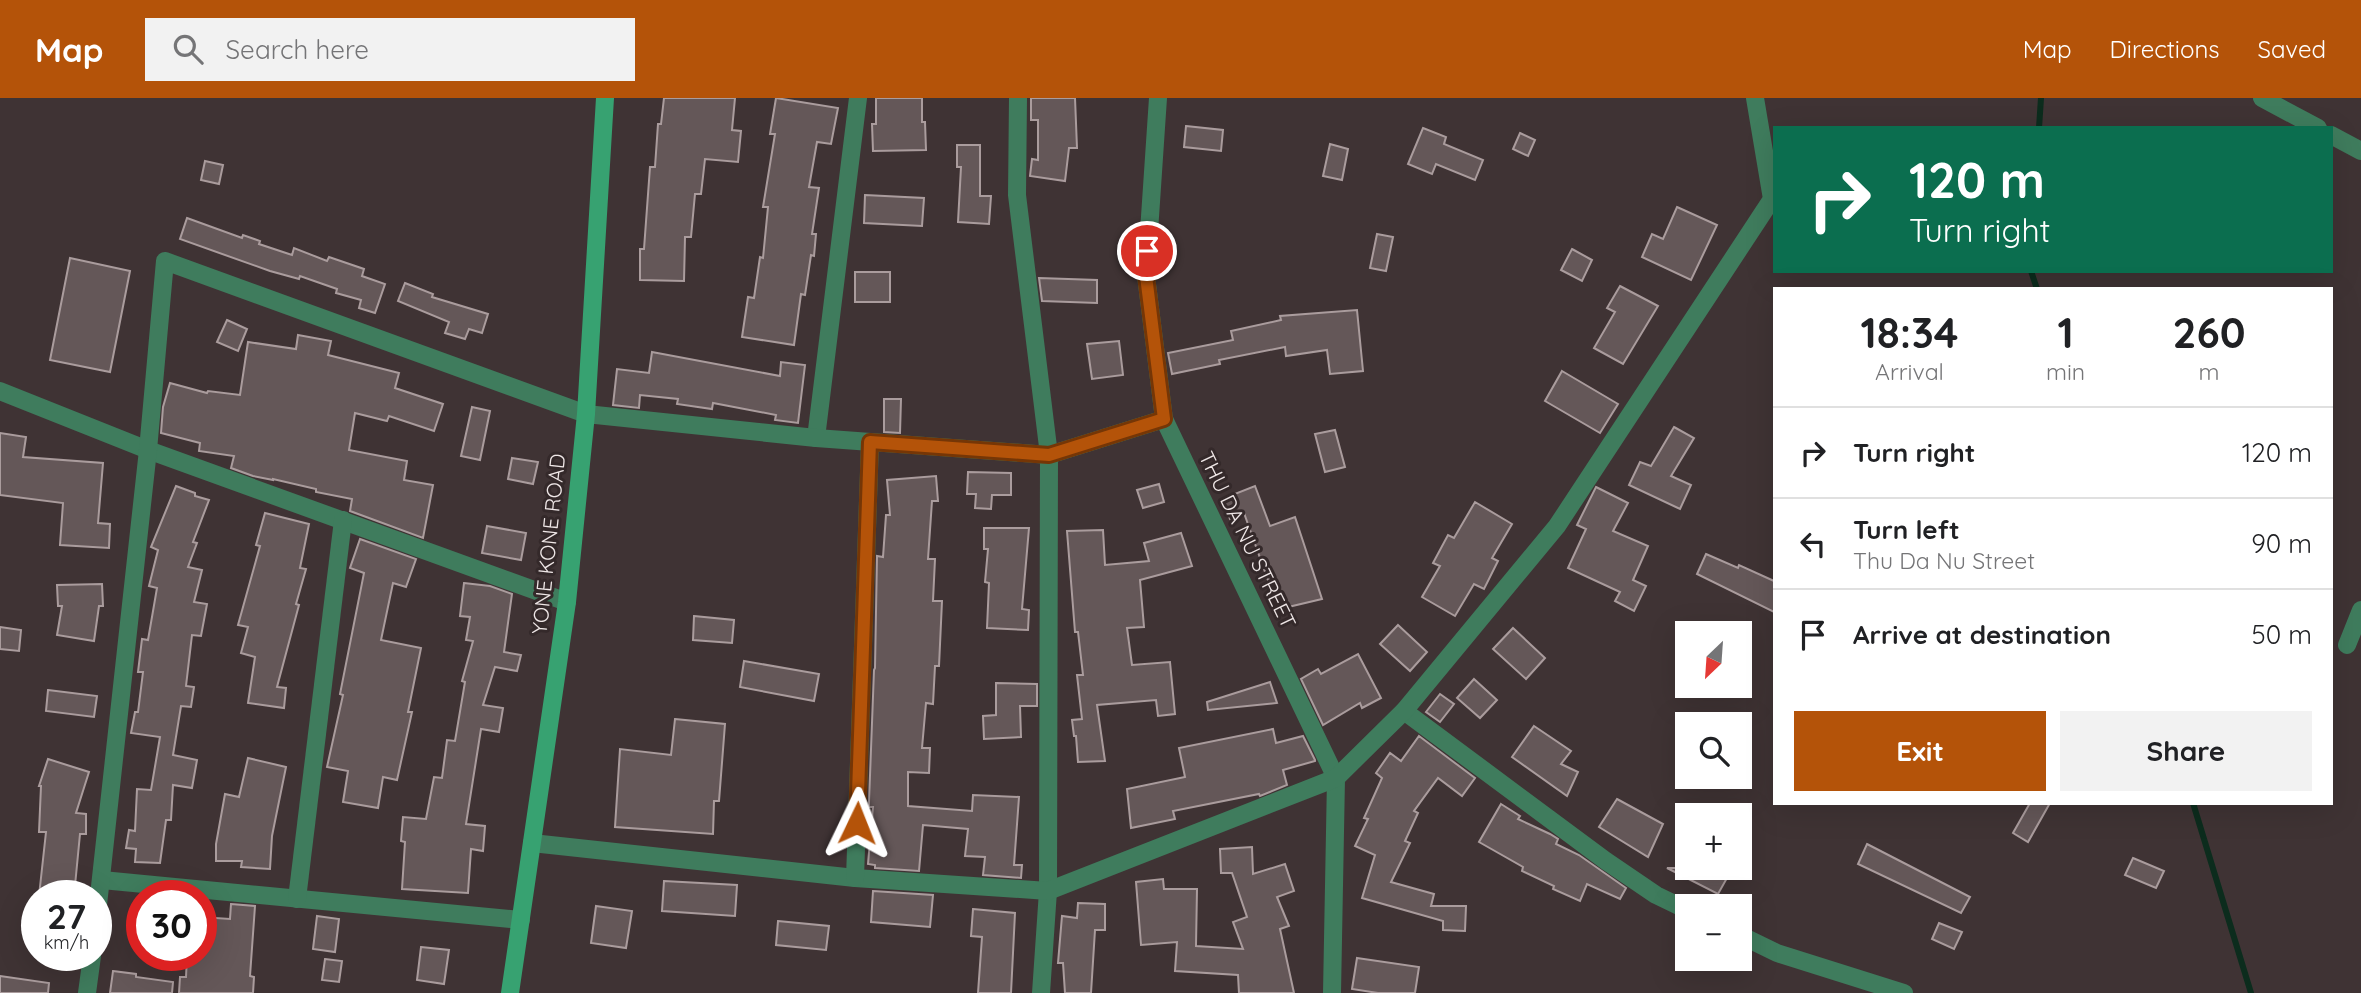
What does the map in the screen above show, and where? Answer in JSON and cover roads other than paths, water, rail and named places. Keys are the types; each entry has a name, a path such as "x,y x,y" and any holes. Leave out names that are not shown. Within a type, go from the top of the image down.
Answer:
{"street":[{"name":"YONE KONE ROAD","path":"510,993 567,602 586,414 605,98"},
{"path":"816,438 858,98"},
{"path":"1018,98 1017,195 1049,455 1048,891 1041,993"},
{"name":"THU DA NU STREET","path":"1158,98 1146,276 1164,419 1336,778 1332,993"},
{"path":"532,843 855,878 1048,891 1336,778 1404,711 1557,526 1772,199 1755,98"},
{"path":"2262,98 2314,126"},
{"path":"2333,136 2361,151"},
{"path":"102,880 148,450 165,261 586,414 816,438 1049,455 1164,419"},
{"path":"0,391 148,450 567,602"},
{"path":"855,878 870,442"},
{"path":"297,899 342,520"},
{"path":"2347,645 2361,610"},
{"path":"1404,711 1606,861 1656,895 1675,904"},
{"path":"112,881 521,920"},
{"path":"1752,941 1777,953 1904,993"},
{"path":"87,993 90,971"}],"waterway":[{"path":"2039,126 2041,98"},
{"path":"2032,273 2036,287"},
{"path":"2194,805 2251,993"}]}
